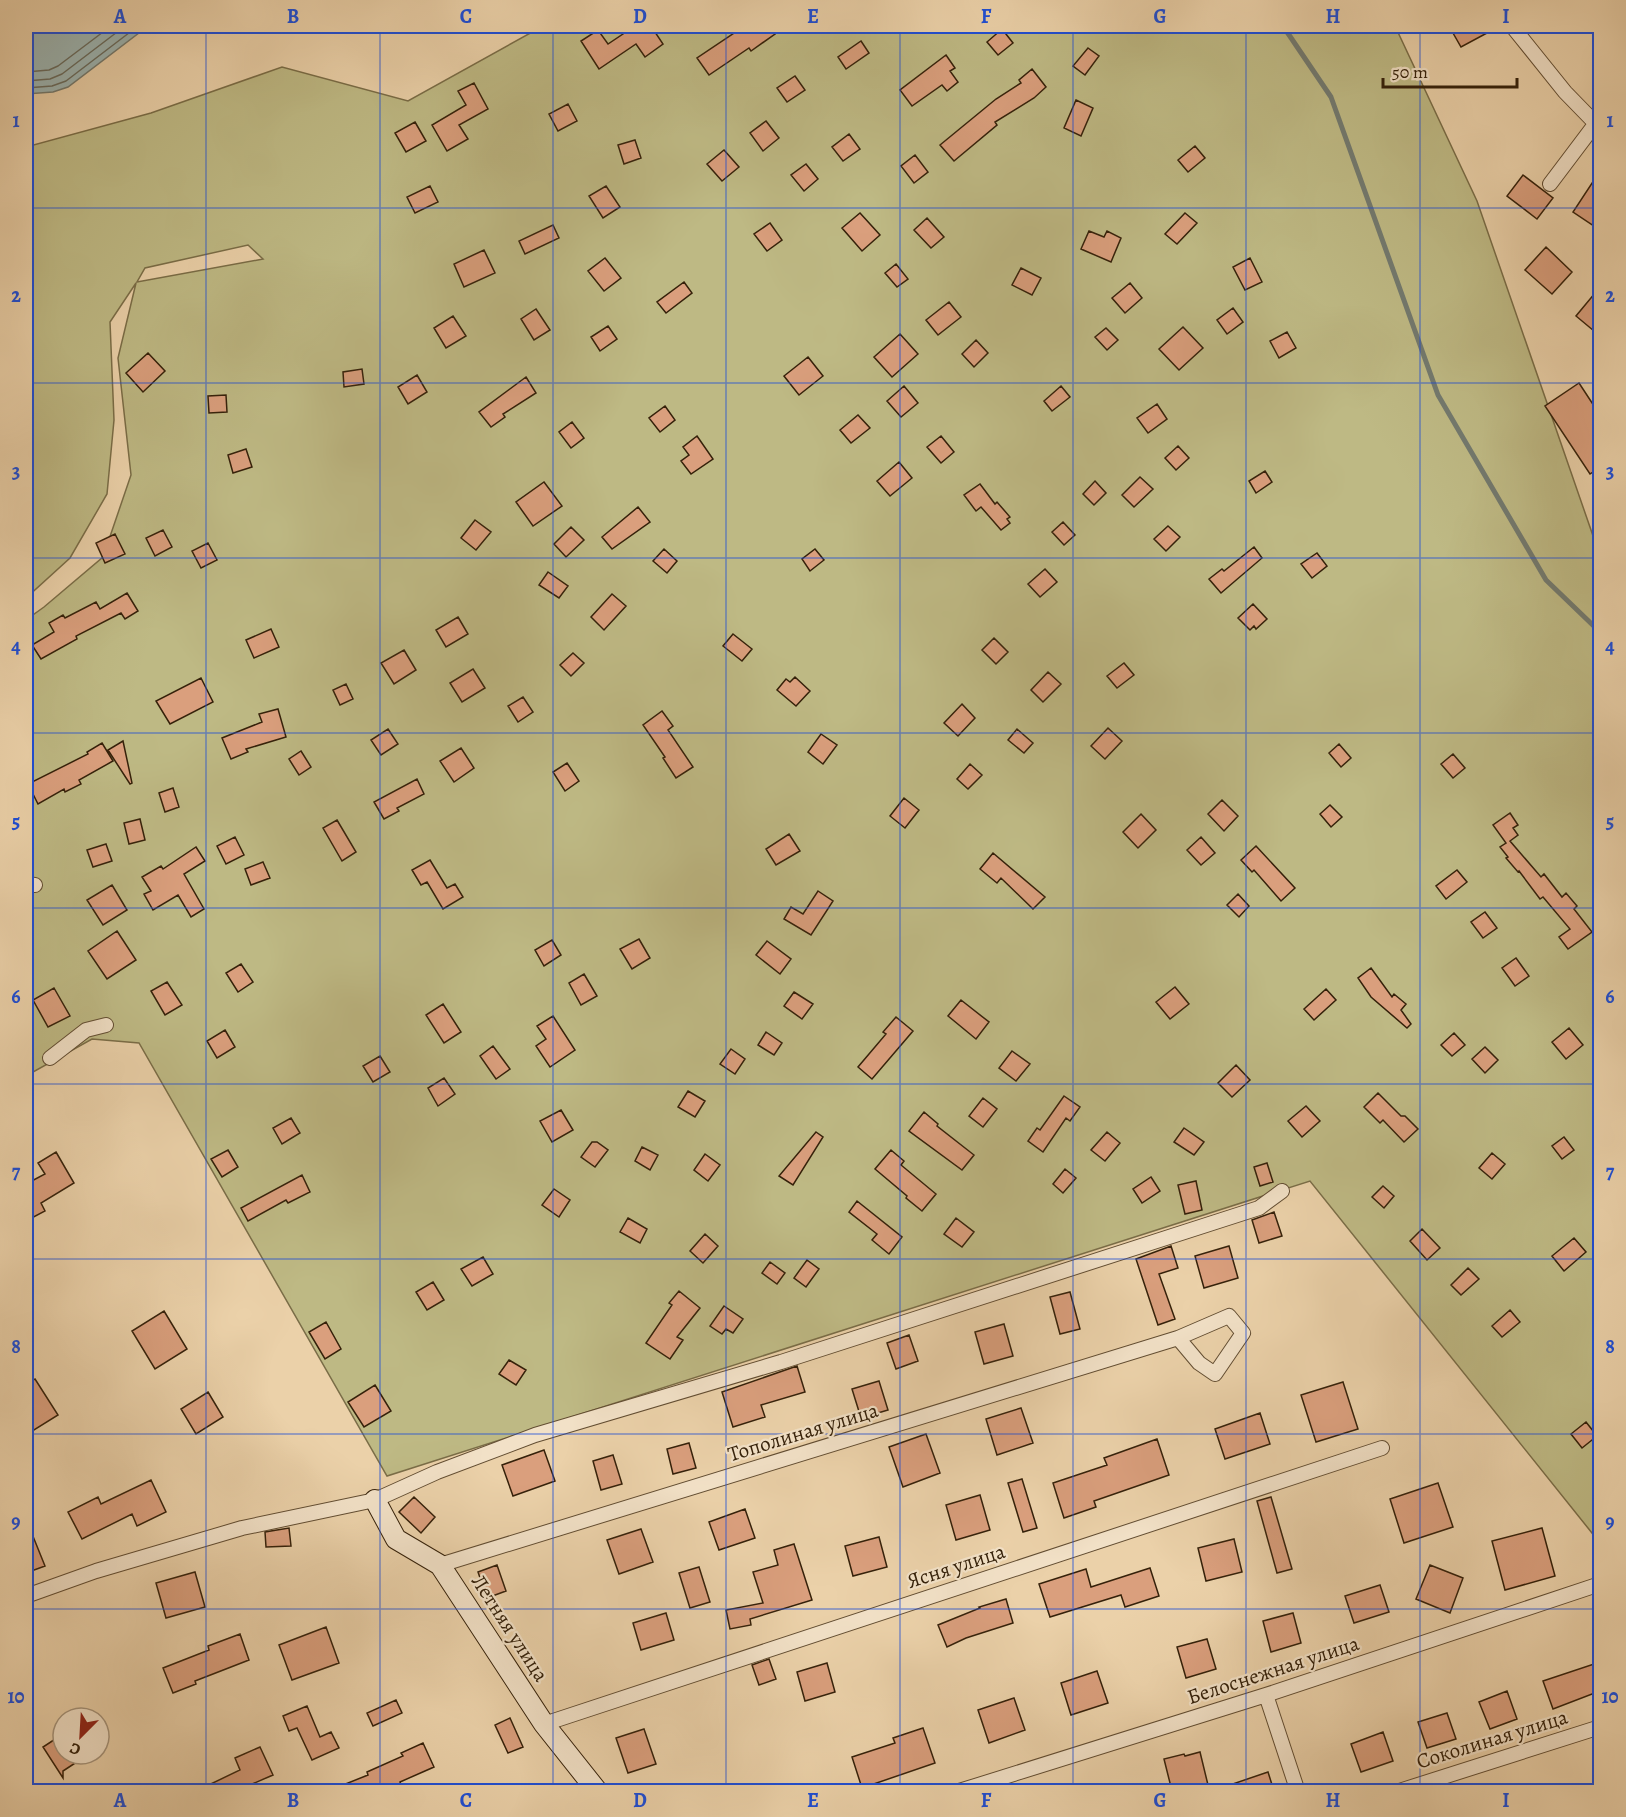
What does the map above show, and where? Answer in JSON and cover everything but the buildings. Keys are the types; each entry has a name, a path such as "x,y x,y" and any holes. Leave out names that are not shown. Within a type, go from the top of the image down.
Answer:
{"street":[{"path":"1512,26 1565,92 1598,125 1550,184"},
{"path":"50,1058 86,1030 106,1025"},
{"path":"26,1596 96,1571 242,1528 375,1500 437,1472 535,1436 782,1362 1259,1208 1282,1191"},
{"name":"Тополиная улица","path":"440,1565 1178,1338 1229,1316 1244,1333 1215,1374 1199,1363 1178,1338"},
{"name":"Ясня улица","path":"544,1724 1382,1448"},
{"name":"Летняя улица","path":"375,1500 396,1539 440,1565 544,1724 598,1791"},
{"name":"Белоснежная улица","path":"956,1791 1266,1695 1600,1584"},
{"path":"1266,1695 1298,1791"},
{"name":"Соколиная улица","path":"1395,1791 1600,1727"}],"shaded area":[{"path":"543,26 1395,26 1477,201 1600,556 1600,1543 1310,1181 387,1476 139,1043 92,1039 26,1076 26,620 103,557 131,475 118,358 136,283 110,322 114,420 107,494 70,558 26,598 26,147 151,113 282,67 408,101","holes":["248,245 263,259 137,282 145,268"]}],"water":[{"path":"26,26 148,26 68,87 53,92 26,94"}],"waterway":[{"path":"1283,26 1331,97 1438,395 1546,580 1600,632"}]}
